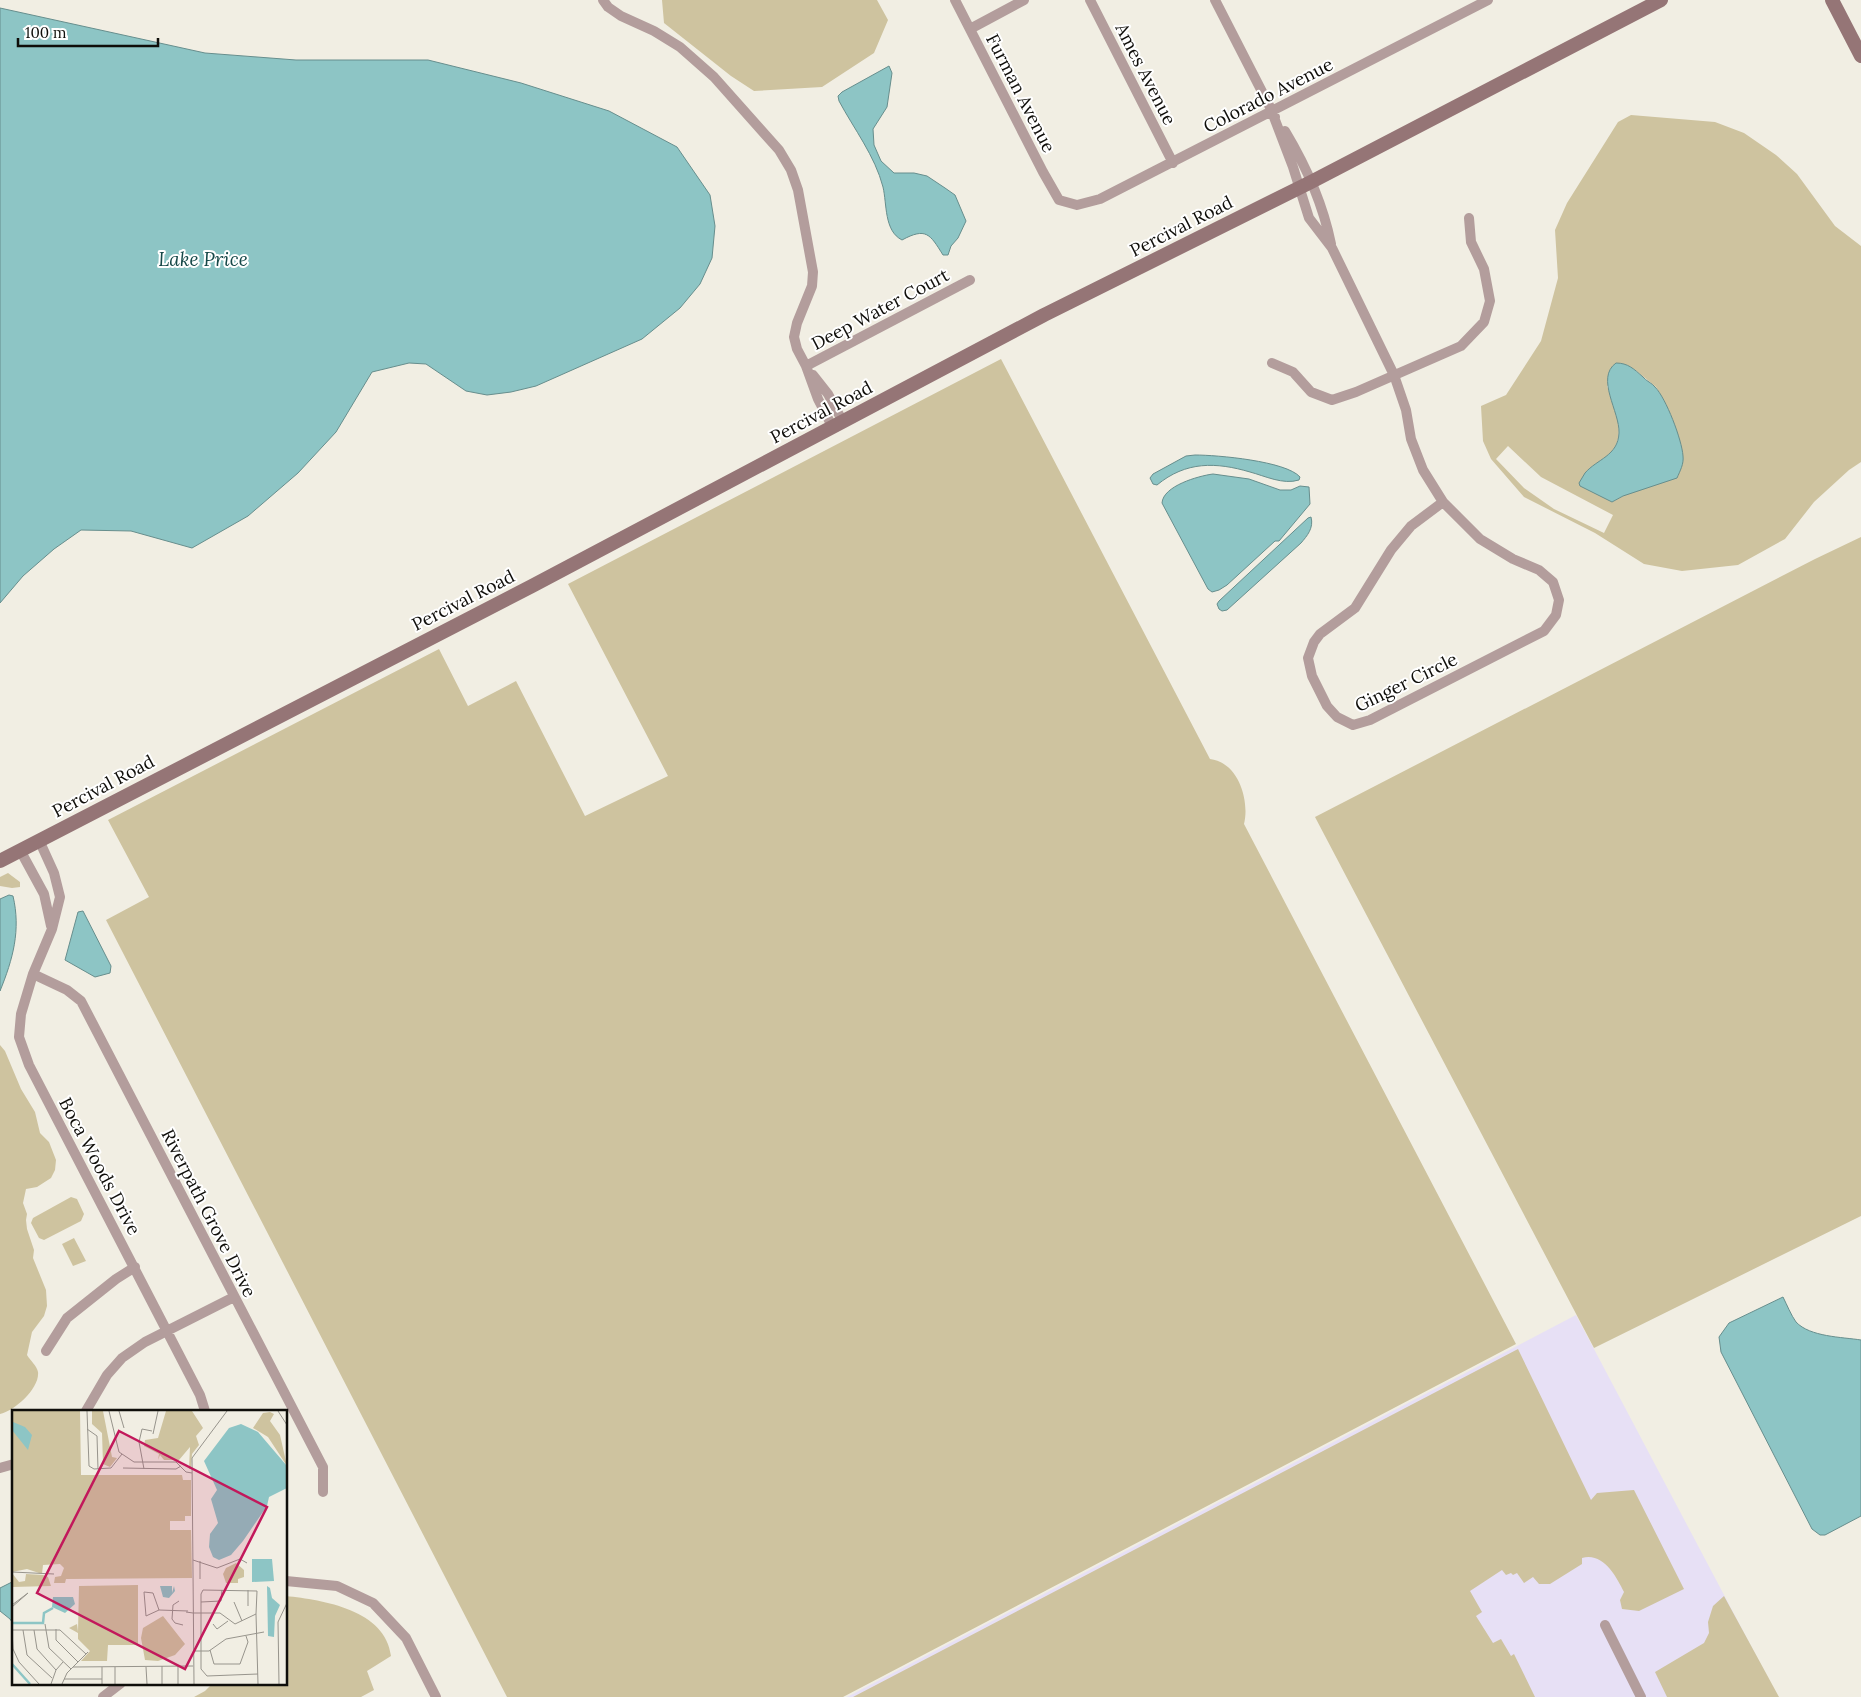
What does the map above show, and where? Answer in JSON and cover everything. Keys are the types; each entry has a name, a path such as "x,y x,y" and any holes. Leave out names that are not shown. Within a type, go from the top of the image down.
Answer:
{"street":[{"path":"603,0 608,7 620,16 654,30 680,47 707,71 779,150 791,170 798,190 813,272 812,286 794,337 797,349 838,425"},
{"name":"Furman Avenue","path":"955,0 1059,200"},
{"path":"970,28 1024,0"},
{"name":"Ames Avenue","path":"1090,0 1172,163"},
{"path":"1215,0 1272,112 1294,167 1325,216 1332,248"},
{"path":"1832,0 1861,56"},
{"name":"Colorado Avenue","path":"1059,200 1077,205 1100,199 1272,112 1482,1"},
{"name":"Percival Road","path":"0,861 532,586 1044,316 1305,185 1655,1"},
{"path":"1305,185 1309,218 1332,248 1394,375 1406,410 1411,439 1422,470 1443,502"},
{"path":"1272,363 1292,372 1312,392 1332,400 1356,392 1461,346 1484,322 1490,301 1484,269 1471,242 1469,218"},
{"name":"Deep Water Court","path":"806,366 970,280"},
{"name":"Ginger Circle","path":"1443,502 1480,539 1514,559 1539,570 1553,582 1559,600 1556,615 1544,631 1370,720 1353,725 1336,717 1327,706 1312,676 1308,658 1314,642 1327,628 1355,608 1391,550 1411,526 1443,502"},
{"name":"Boca Woods Drive","path":"39,840 54,873 60,897 52,929 33,974 21,1014 19,1037 28,1065 135,1267 200,1395 205,1410"},
{"path":"20,850 44,894 52,929"},
{"name":"Riverpath Grove Drive","path":"33,974 67,990 81,1002 323,1467 323,1492"},
{"path":"46,1351 67,1318 116,1279 135,1267"},
{"path":"87,1410 107,1375 122,1358 146,1342 234,1297"},
{"path":"288,1581 337,1586 373,1603 406,1638 436,1697"},
{"path":"1605,1625 1641,1697"},
{"path":"103,1697 120,1684"}],"shaded area":[{"path":"662,0 877,0 888,20 874,53 822,87 754,91 731,76 664,23"},
{"path":"1631,115 1715,122 1744,133 1776,155 1797,174 1835,226 1861,246 1861,462 1849,470 1814,502 1785,539 1738,565 1682,571 1644,564 1595,533 1524,497 1491,459 1483,441 1481,406 1506,395 1541,341 1558,278 1555,230 1567,203 1618,122","holes":["1634,369 1656,387 1665,403 1623,496 1612,502 1586,472 1607,457 1617,443 1619,435 1618,418 1607,386","1508,446 1541,477 1613,515 1604,533 1554,509 1524,488 1496,459"]},
{"path":"1001,359 1210,759 1228,767 1240,784 1245,804 1244,824 1516,1344 843,1697 507,1697 106,920 149,897 108,820 439,649 468,706 516,681 585,816 668,776 568,584"},
{"path":"1861,537 1861,1216 1594,1348 1315,817"},
{"path":"8,873 20,882 20,887 0,886 0,877"},
{"path":"0,1045 5,1051 21,1089 35,1112 40,1133 49,1142 56,1160 55,1170 51,1178 37,1187 26,1189 23,1203 27,1214 27,1229 34,1250 33,1258 46,1290 47,1306 44,1316 32,1332 27,1355 35,1365 38,1378 31,1392 19,1404 0,1414"},
{"path":"71,1197 77,1199 84,1214 81,1221 44,1240 39,1238 31,1223 33,1218"},
{"path":"74,1238 86,1261 73,1266 62,1244"},
{"path":"1576,1315 1778,1697 847,1697"},
{"path":"1518,1349 1591,1500 1597,1493 1634,1490 1684,1589 1639,1611 1622,1609 1620,1600 1624,1592 1617,1579 1602,1562 1590,1557 1582,1558 1582,1564 1550,1584 1539,1584 1533,1577 1524,1583 1517,1573 1506,1575 1502,1570 1470,1591 1482,1612 1476,1616 1493,1643 1501,1639 1511,1656 1514,1654 1535,1697 853,1697"},
{"path":"288,1596 334,1605 351,1610 365,1618 378,1628 387,1640 391,1656 367,1671 374,1690 361,1697 194,1697 205,1691 212,1684 288,1684"},
{"path":"1724,1596 1779,1697 1667,1697 1655,1672 1704,1643 1709,1633 1708,1622 1713,1606"}],"water":[{"name":"Lake Price","path":"0,8 205,53 296,60 428,60 521,83 609,111 677,147 710,195 715,226 712,258 700,284 680,308 642,339 536,386 487,395 466,391 426,364 409,363 372,372 336,432 298,473 248,516 192,548 131,531 81,530 54,549 23,576 0,603"},
{"path":"889,66 892,73 887,107 873,129 874,145 881,161 894,173 914,173 927,176 955,195 966,221 958,238 951,246 948,255 943,255 931,238 922,233 902,240 896,236 889,224 883,187 875,164 839,101 838,96 842,92"},
{"path":"1616,363 1627,365 1634,369 1659,392 1677,430 1683,459 1677,478 1623,496 1612,502 1580,486 1579,483 1585,473 1611,452 1618,441 1618,425 1608,386 1610,369"},
{"path":"1186,456 1219,456 1266,463 1292,471 1300,477 1299,480 1280,481 1225,466 1213,465 1179,471 1157,485 1153,484 1150,478 1153,474"},
{"path":"1213,474 1249,479 1280,490 1291,490 1300,486 1309,487 1310,504 1279,541 1275,541 1227,585 1212,592 1208,589 1162,503 1168,492 1182,483"},
{"path":"1311,517 1311,528 1301,543 1227,610 1222,611 1219,609 1217,604 1219,601"},
{"path":"9,895 13,896 16,933 9,967 0,991 0,899"},
{"path":"83,911 111,966 110,973 95,977 65,960 78,912"},
{"path":"1783,1297 1796,1322 1809,1331 1861,1340 1861,1516 1825,1535 1820,1535 1812,1529 1721,1352 1719,1337 1729,1323"},
{"path":"12,1582 12,1622 0,1611 0,1588"}]}
